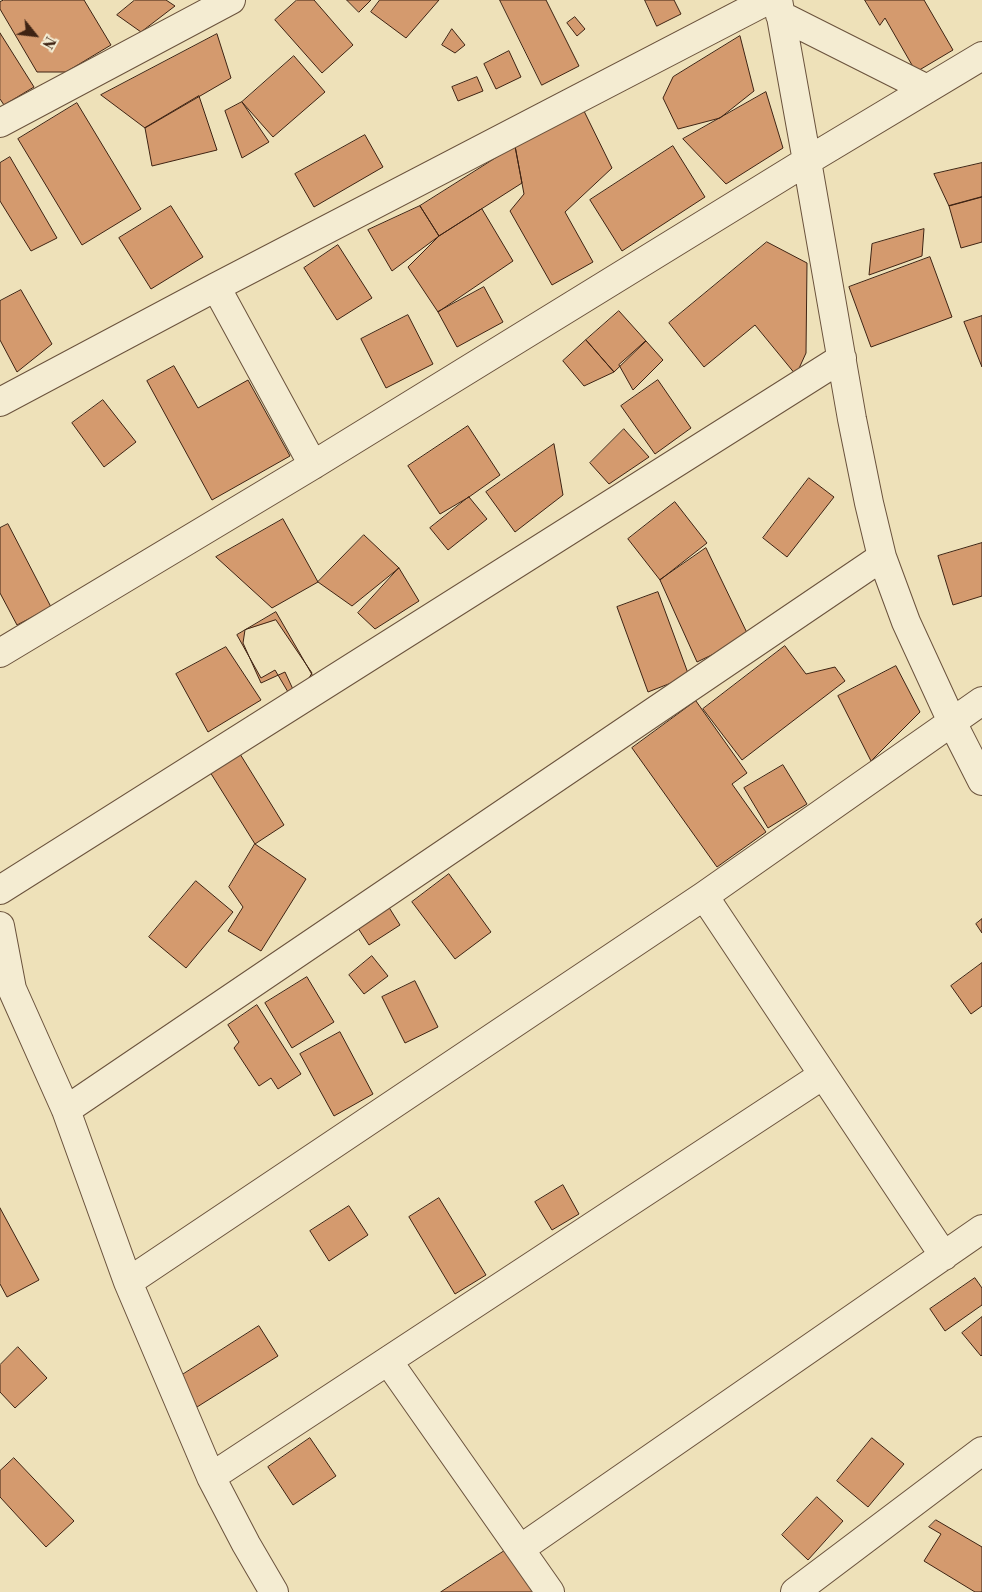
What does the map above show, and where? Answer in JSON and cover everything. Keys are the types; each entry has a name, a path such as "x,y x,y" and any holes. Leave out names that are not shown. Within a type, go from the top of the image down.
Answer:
{"street":[{"path":"0,123 231,0"},
{"path":"775,5 927,89"},
{"path":"775,5 807,161 869,503 882,557 906,622 952,722 982,781"},
{"path":"0,402 216,287 775,5"},
{"path":"0,653 313,465 807,161 982,56"},
{"path":"216,287 313,465"},
{"path":"0,890 842,358"},
{"path":"66,1110 882,557"},
{"path":"128,1282 704,896 982,701"},
{"path":"704,896 944,1256"},
{"path":"0,926 6,996 66,1110 128,1282 212,1477 246,1544 274,1592"},
{"path":"212,1477 823,1075"},
{"path":"520,1549 982,1229"},
{"path":"388,1361 550,1592"},
{"path":"795,1592 982,1451"}],"building":[{"path":"4,0 84,0 111,45 66,72 37,72 0,9 0,2"},
{"path":"135,0 166,0 175,6 141,32 117,15"},
{"path":"297,0 314,0 353,45 322,73 275,20"},
{"path":"347,0 371,0 359,12"},
{"path":"380,0 439,0 406,38 371,12"},
{"path":"500,0 546,0 579,66 542,85"},
{"path":"645,0 674,0 681,14 657,26"},
{"path":"865,0 924,0 953,50 916,72 885,18 880,25"},
{"path":"575,17 585,29 577,36 567,23"},
{"path":"452,29 465,45 455,53 442,45"},
{"path":"0,33 34,87 4,105 0,99"},
{"path":"217,34 231,78 145,128 101,95"},
{"path":"740,36 754,91 720,118 678,129 663,98 673,77"},
{"path":"509,51 521,77 496,89 484,64"},
{"path":"294,56 325,92 273,137 242,102"},
{"path":"477,77 483,91 458,101 452,87"},
{"path":"766,92 783,148 726,184 683,139"},
{"path":"199,96 217,150 152,166 145,128"},
{"path":"242,102 269,142 242,158 225,111"},
{"path":"77,103 141,209 82,245 18,139"},
{"path":"584,111 612,168 565,212 593,262 552,285 510,211 524,194 515,146"},
{"path":"365,135 383,167 314,207 295,174"},
{"path":"515,146 522,183 439,236 420,206"},
{"path":"673,146 705,197 622,251 590,200"},
{"path":"10,157 57,238 31,251 0,201 0,163"},
{"path":"982,163 982,197 949,206 934,174"},
{"path":"982,197 982,242 961,248 949,206"},
{"path":"171,206 203,257 151,289 119,238"},
{"path":"420,206 439,236 392,271 368,230"},
{"path":"482,209 513,261 438,312 408,267 439,236"},
{"path":"924,229 922,256 869,275 872,244"},
{"path":"767,242 807,263 806,353 796,375 755,325 704,367 669,323"},
{"path":"338,245 372,298 337,320 304,268"},
{"path":"930,257 952,317 871,347 849,287"},
{"path":"484,287 503,322 457,347 438,312"},
{"path":"21,290 52,344 17,372 0,340 0,301"},
{"path":"619,311 646,341 614,372 586,340"},
{"path":"408,315 433,364 386,388 361,339"},
{"path":"982,316 982,367 964,322"},
{"path":"586,340 614,372 584,386 563,361"},
{"path":"646,341 663,360 633,390 619,365"},
{"path":"174,366 198,408 248,380 290,456 212,500 147,381"},
{"path":"658,380 691,428 655,454 621,406"},
{"path":"103,400 136,442 104,467 72,423"},
{"path":"468,426 500,475 469,497 440,514 408,466"},
{"path":"624,429 649,457 609,484 590,463"},
{"path":"554,444 563,495 515,532 486,492"},
{"path":"809,478 834,497 787,557 763,538"},
{"path":"469,497 487,519 448,550 430,528"},
{"path":"675,502 707,543 660,580 628,539"},
{"path":"283,519 318,582 272,608 216,557"},
{"path":"8,524 51,607 17,625 0,593 0,528"},
{"path":"364,535 399,568 352,606 318,582"},
{"path":"982,543 982,596 953,605 938,556"},
{"path":"706,548 749,637 697,662 660,580"},
{"path":"399,568 419,601 375,629 358,613"},
{"path":"658,592 689,676 648,692 617,607"},
{"path":"276,612 318,685 288,692 275,670 261,678 237,635"},
{"path":"276,620 312,673 297,698 285,672 261,683 243,643 245,630"},
{"path":"785,646 806,674 835,667 845,681 742,760 703,709"},
{"path":"226,647 261,700 208,732 176,674"},
{"path":"896,666 920,712 871,761 838,696"},
{"path":"696,701 747,773 732,784 766,832 717,867 632,748"},
{"path":"240,754 284,825 255,844 210,772"},
{"path":"783,765 807,804 768,828 744,788"},
{"path":"255,844 306,879 261,951 228,931 243,907 229,887"},
{"path":"449,874 491,932 455,959 412,902"},
{"path":"196,881 233,912 186,968 149,937"},
{"path":"385,901 400,925 369,945 354,922"},
{"path":"982,919 982,933 976,924"},
{"path":"372,956 388,976 364,994 349,975"},
{"path":"982,963 982,1006 971,1014 951,986"},
{"path":"307,977 334,1022 292,1048 265,1003"},
{"path":"415,981 438,1027 405,1043 382,997"},
{"path":"257,1005 301,1074 278,1089 271,1078 259,1086 234,1048 239,1042 228,1025"},
{"path":"340,1032 373,1094 334,1116 300,1054"},
{"path":"563,1185 579,1214 552,1230 535,1202"},
{"path":"439,1198 486,1275 455,1294 409,1217"},
{"path":"349,1206 368,1235 329,1261 310,1231"},
{"path":"0,1208 39,1280 7,1297 0,1284"},
{"path":"975,1278 982,1288 982,1305 945,1331 930,1309"},
{"path":"982,1317 982,1355 981,1356 962,1333"},
{"path":"259,1326 278,1356 197,1407 179,1377"},
{"path":"18,1347 47,1378 15,1408 0,1392 0,1365"},
{"path":"310,1438 336,1476 293,1505 268,1467"},
{"path":"872,1438 904,1464 868,1507 837,1481"},
{"path":"14,1458 74,1521 46,1547 0,1497 0,1471"},
{"path":"817,1497 843,1521 808,1560 782,1535"},
{"path":"936,1520 982,1547 982,1592 975,1592 924,1561 941,1534 929,1527"},
{"path":"509,1548 537,1592 441,1592"}]}
